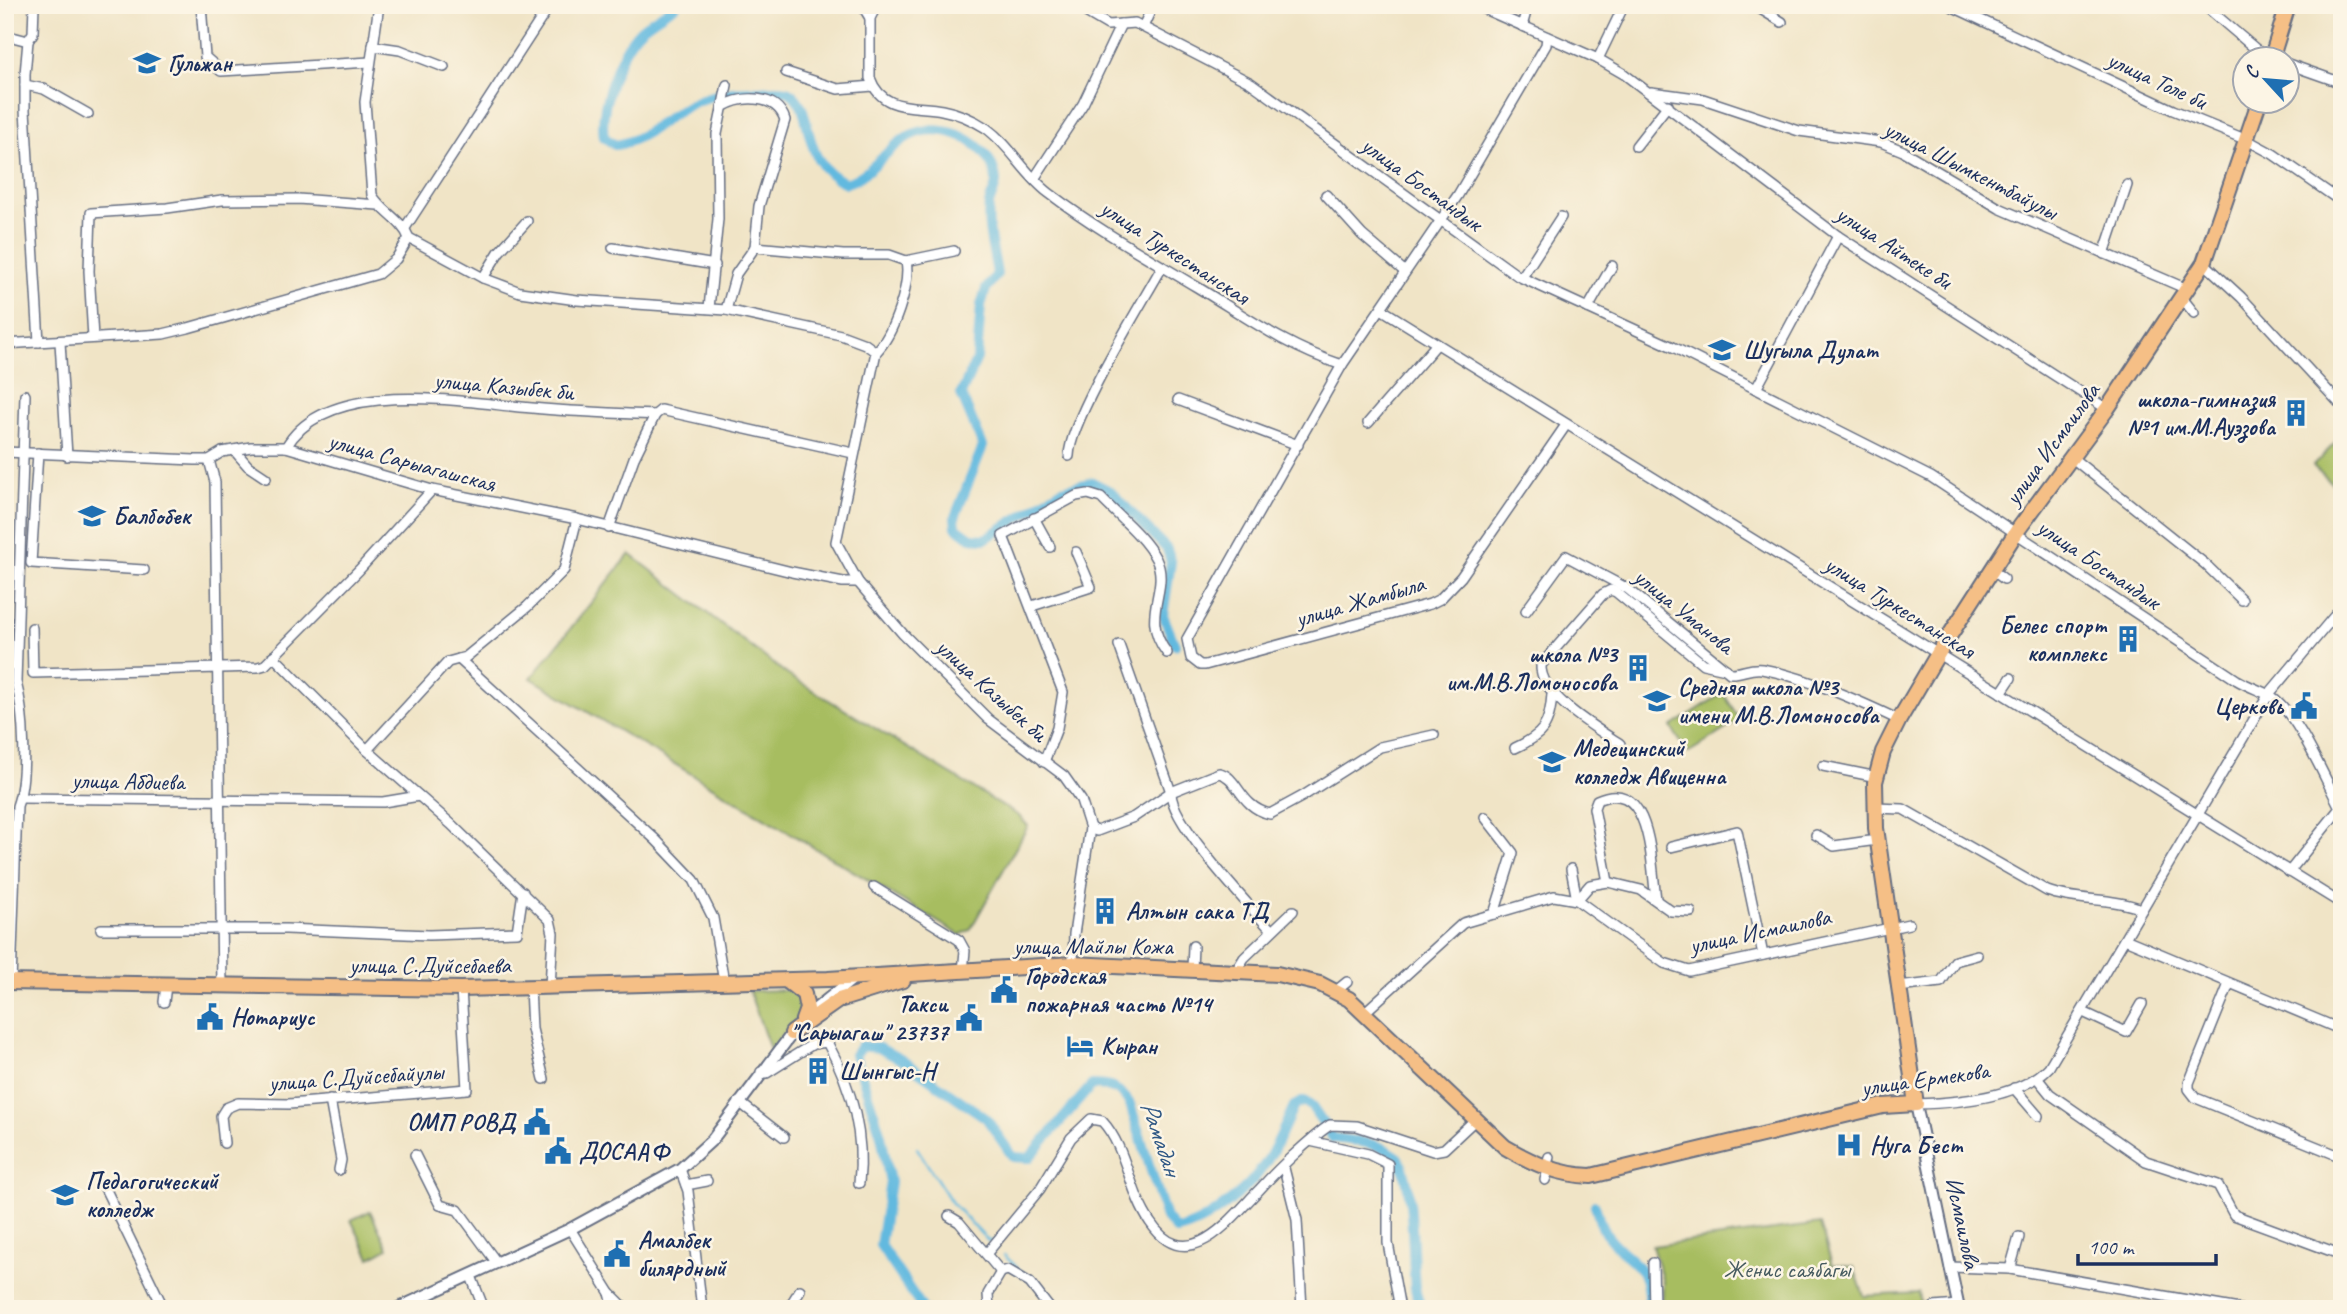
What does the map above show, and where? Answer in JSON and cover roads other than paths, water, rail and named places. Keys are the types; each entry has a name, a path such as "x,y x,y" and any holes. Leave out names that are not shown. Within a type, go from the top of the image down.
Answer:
{"main road":[{"path":"2277,46 2288,5"},
{"name":"улица Исмаилова","path":"1916,1104 1888,926 1874,808 1883,752 1939,652 1998,574 2017,531 2107,409 2204,263 2255,116"},
{"name":"улица Майлы Кожа","path":"854,978 1073,964 1236,971 1277,974 1342,987 1365,1012"},
{"path":"793,1033 839,1000 898,982 913,974"},
{"name":"улица С.Дуйсебаева","path":"8,982 65,990 166,985 461,989 854,978"},
{"path":"786,981 804,994 807,1009 803,1020"},
{"name":"улица Ермекова","path":"1365,1012 1505,1147 1548,1168 1591,1176 1883,1106 1916,1104"}],"street":[{"path":"34,5 33,33 28,41 25,85 39,342"},
{"path":"201,5 205,57 214,69 221,71 370,62"},
{"path":"379,5 365,118 372,195 378,205 405,228 409,238 483,278 534,295 645,306 726,310 841,335 865,344 876,352"},
{"path":"405,228 550,5"},
{"path":"786,72 838,89 873,86 870,18 862,5"},
{"path":"870,18 877,5"},
{"name":"улица Бостандык","path":"1074,5 1108,25 1130,21 1251,83 1441,222 1522,277 1756,389 1931,477 2017,531 2237,680 2257,692 2269,694"},
{"path":"1143,27 1153,5"},
{"name":"улица Айтеке би","path":"1475,5 1598,59 1668,105 1720,149 1838,236 2107,409"},
{"path":"1522,26 1528,5"},
{"path":"1598,59 1625,5"},
{"path":"1754,5 1782,22"},
{"name":"улица Толе би","path":"1949,5 2173,110 2247,140 2273,154 2342,202"},
{"path":"2204,5 2252,46"},
{"path":"1034,179 1083,103 1121,24"},
{"path":"5,35 28,41"},
{"path":"1178,400 1298,445 1342,365 1404,271 1441,222 1509,109 1547,37"},
{"path":"373,46 401,51 444,67"},
{"path":"2302,69 2342,83"},
{"path":"25,85 44,89 88,114"},
{"path":"709,308 715,265 717,134 727,85"},
{"name":"улица Туркестанская","path":"873,86 889,103 940,110 972,120 997,137 1034,179 1089,221 1281,341 1342,365"},
{"name":"улица Шымкентбайулы","path":"1649,92 1703,99 1799,131 1881,142 1903,151 1999,208 2104,254 2184,294"},
{"path":"723,102 765,100 782,111 785,120 760,206 755,247 736,274 726,310"},
{"path":"1636,146 1668,105"},
{"path":"2104,254 2127,185"},
{"path":"1326,195 1362,235 1404,271"},
{"path":"93,338 89,271 91,213 167,208 222,200 298,199 378,205"},
{"path":"1522,277 1561,217"},
{"path":"483,278 499,252 527,221"},
{"path":"1756,389 1838,236"},
{"path":"5,344 163,334 373,276 385,270 396,259 409,238"},
{"path":"755,247 844,255 889,255 906,261 954,251"},
{"path":"612,248 715,265"},
{"name":"улица Казыбек би","path":"906,261 908,273 897,314 889,337 876,352 836,542 858,582 957,690 988,719 1074,788 1087,813 1090,828 1074,934 1073,964"},
{"path":"2204,263 2241,297 2342,406"},
{"path":"1588,308 1612,266"},
{"path":"1069,456 1076,428 1162,267"},
{"path":"2184,294 2194,313"},
{"name":"улица Туркестанская","path":"1381,309 1939,652 2342,904"},
{"path":"60,342 67,456"},
{"path":"1368,423 1436,345"},
{"path":"8,982 20,798 22,701 16,682 26,395"},
{"name":"улица Казыбек би","path":"286,447 303,425 315,417 357,404 396,398 655,415 662,410 853,453"},
{"path":"609,528 634,458 655,415"},
{"name":"улица Жамбыла","path":"1298,445 1186,641 1191,658 1200,665 1380,619 1440,598 1461,577 1566,425"},
{"name":"улица Сарыагашская","path":"5,452 209,460 234,450 286,447 432,490 577,520 792,572 843,582 858,582"},
{"path":"234,450 248,466 266,478"},
{"path":"38,453 31,563 144,570"},
{"path":"2071,457 2205,564 2242,600"},
{"path":"209,460 215,482 217,802 222,986"},
{"path":"32,628 33,673 218,671 258,667 273,656 359,570 432,490"},
{"path":"1044,762 1057,728 1063,692 1003,536 1061,502 1088,494 1101,498 1156,559 1159,573 1153,623 1167,653"},
{"path":"1034,518 1050,547"},
{"path":"368,750 448,662 466,657 527,607 564,570 577,520"},
{"path":"1032,606 1091,587 1076,552"},
{"name":"улица Уманова","path":"1526,611 1566,556 1628,589 1726,668 1738,674 1760,669 1786,676 1839,693 1899,720"},
{"path":"5,575 18,576"},
{"path":"1620,744 1552,694 1541,676 1541,665 1603,594 1611,590 1703,664 1726,668"},
{"name":"улица Ермекова","path":"1916,1104 1978,1098 2014,1088 2037,1078 2061,1051 2269,694 2339,615"},
{"path":"1119,645 1171,792 1174,809 1192,835 1271,930"},
{"path":"273,656 368,750 550,920 554,933 551,987"},
{"path":"459,659 656,840 694,880 713,918 724,982"},
{"path":"2001,693 2011,678"},
{"path":"1516,748 1537,738 1545,727 1552,694"},
{"path":"2269,694 2296,727 2341,809 2289,873"},
{"path":"1090,828 1097,831 1134,817 1171,792 1211,774 1224,774 1251,807 1270,814 1380,747 1434,735"},
{"path":"1823,765 1877,777"},
{"path":"1608,882 1594,808 1597,800 1612,795 1622,796 1635,804 1643,817 1656,899"},
{"name":"улица Абдиева","path":"20,798 217,802 296,799 383,803 419,796"},
{"path":"1874,808 1903,809 1985,859 2046,891 2060,896 2121,902 2142,909"},
{"path":"1485,817 1513,853 1494,914"},
{"path":"1671,847 1737,831 1763,955"},
{"path":"1816,835 1834,846 1877,840"},
{"path":"1571,869 1577,900"},
{"path":"1577,900 1590,885 1608,882 1641,890 1671,911 1691,912"},
{"path":"2297,892 2305,882"},
{"path":"873,887 959,940 965,951 963,971"},
{"name":"улица С.Дуйсебаева","path":"101,929 286,929 429,935 517,932 523,892"},
{"name":"улица Исмаилова","path":"1365,1012 1448,935 1471,921 1554,895 1577,900 1588,906 1664,963 1677,969 1703,970 1888,926"},
{"path":"1582,917 1588,906"},
{"path":"1236,971 1244,958 1293,911"},
{"path":"1888,926 1909,923"},
{"path":"2125,939 2342,1030"},
{"path":"1192,969 1193,946"},
{"path":"1898,987 1941,982 1955,961 1977,955"},
{"path":"396,1309 570,1229 680,1170 712,1140 803,1020 854,978"},
{"path":"2229,984 2189,1083 2190,1092 2196,1098 2342,1157"},
{"path":"164,1002 166,985"},
{"path":"530,987 544,1079"},
{"name":"улица С.Дуйсебайулы","path":"224,1143 221,1116 226,1108 238,1103 331,1100 467,1089 461,989"},
{"path":"2083,1012 2124,1032 2142,1004"},
{"path":"761,1072 767,1073 813,1044 827,1042 859,1125 862,1155 859,1183"},
{"path":"2037,1078 2065,1105 2146,1161 2218,1185 2234,1215 2342,1255"},
{"path":"2014,1088 2038,1116"},
{"path":"331,1100 341,1163 339,1170"},
{"path":"739,1102 784,1137"},
{"name":"Исмаилова","path":"1916,1104 1959,1307"},
{"path":"987,1253 1040,1189 1071,1138 1091,1119 1102,1121 1107,1126 1149,1221 1174,1244 1193,1243 1220,1233 1259,1189 1330,1125 1357,1126 1433,1151 1444,1149 1464,1138 1476,1119"},
{"path":"1310,1141 1368,1154 1388,1164 1388,1243 1400,1309"},
{"path":"415,1155 437,1201 443,1207 458,1210 497,1263"},
{"path":"1284,1168 1297,1220 1302,1309"},
{"path":"680,1170 686,1185 702,1309"},
{"path":"686,1185 707,1181"},
{"path":"105,1188 164,1309"},
{"path":"948,1216 959,1222 1001,1272"},
{"path":"570,1229 610,1293 626,1309"},
{"path":"2010,1269 2019,1237"},
{"path":"1653,1263 1654,1309"},
{"path":"1950,1267 2010,1269 2239,1309"},
{"path":"989,1309 988,1294 1001,1272 1008,1270 1021,1275 1050,1309"},
{"path":"471,1276 484,1309"},
{"path":"788,1309 800,1290"},
{"path":"610,1293 614,1309"},
{"path":"1934,1307 1959,1307"}],"waterway":[{"path":"676,5 640,30 618,65 612,80 603,125 604,137 615,145 647,133 685,107 703,99 733,92 778,90 789,92 797,100 803,110 820,163 846,183 864,174 901,141 922,131 950,132 975,144 985,154 996,180 988,213 997,274 986,289 981,305 977,358 961,394 983,446 955,517 956,527 971,538 985,539 1062,490 1092,482 1110,491 1167,549 1171,562 1163,615 1175,645"},
{"name":"Рамадан","path":"923,1309 880,1245 890,1182 881,1135 855,1055 861,1046 879,1048 902,1060 986,1118 1013,1157 1029,1158 1092,1085 1118,1091 1130,1104 1166,1218 1176,1230 1213,1214 1249,1184 1269,1157 1294,1106 1304,1101 1312,1107 1333,1138 1381,1147 1395,1155 1401,1164 1409,1197 1415,1288 1422,1309"},
{"path":"917,1148 952,1203 988,1241 992,1241"},
{"name":"Рамадан","path":"1595,1205 1604,1231 1636,1264 1646,1280 1648,1309"},
{"path":"1004,1255 1027,1277"}],"place":[{"name":"Гульжан","path":"147,63"},
{"name":"Шугыла Дулат","path":"1722,350"},
{"name":"школа-гимназия №1 им.М.Ауэзова","path":"2296,413"},
{"name":"Балбобек","path":"92,516"},
{"name":"Белес спорт комплекс","path":"2128,639"},
{"name":"школа №3 им.М.В.Ломоносова","path":"1638,668"},
{"name":"Средняя школа №3 имени М.В.Ломоносова","path":"1657,701"},
{"name":"Церковь","path":"2304,706"},
{"name":"Медецинский колледж Авиценна","path":"1552,762"},
{"name":"Алтын сака ТД","path":"1105,911"},
{"name":"Городская пожарная часть №14","path":"1004,990"},
{"name":"Нотариус","path":"210,1017"},
{"name":"Такси \"Сарыагаш\" 23737","path":"969,1018"},
{"name":"Кыран","path":"1080,1046"},
{"name":"Шынгыс-Н","path":"818,1071"},
{"name":"ОМП РОВД","path":"537,1122"},
{"name":"Нуга Бест","path":"1849,1145"},
{"name":"ДОСААФ","path":"558,1151"},
{"name":"Педагогический колледж","path":"65,1195"},
{"name":"Амалбек билярдный","path":"617,1254"}],"park label":[{"name":"Женис саябагы","path":"1787,1269"}]}
